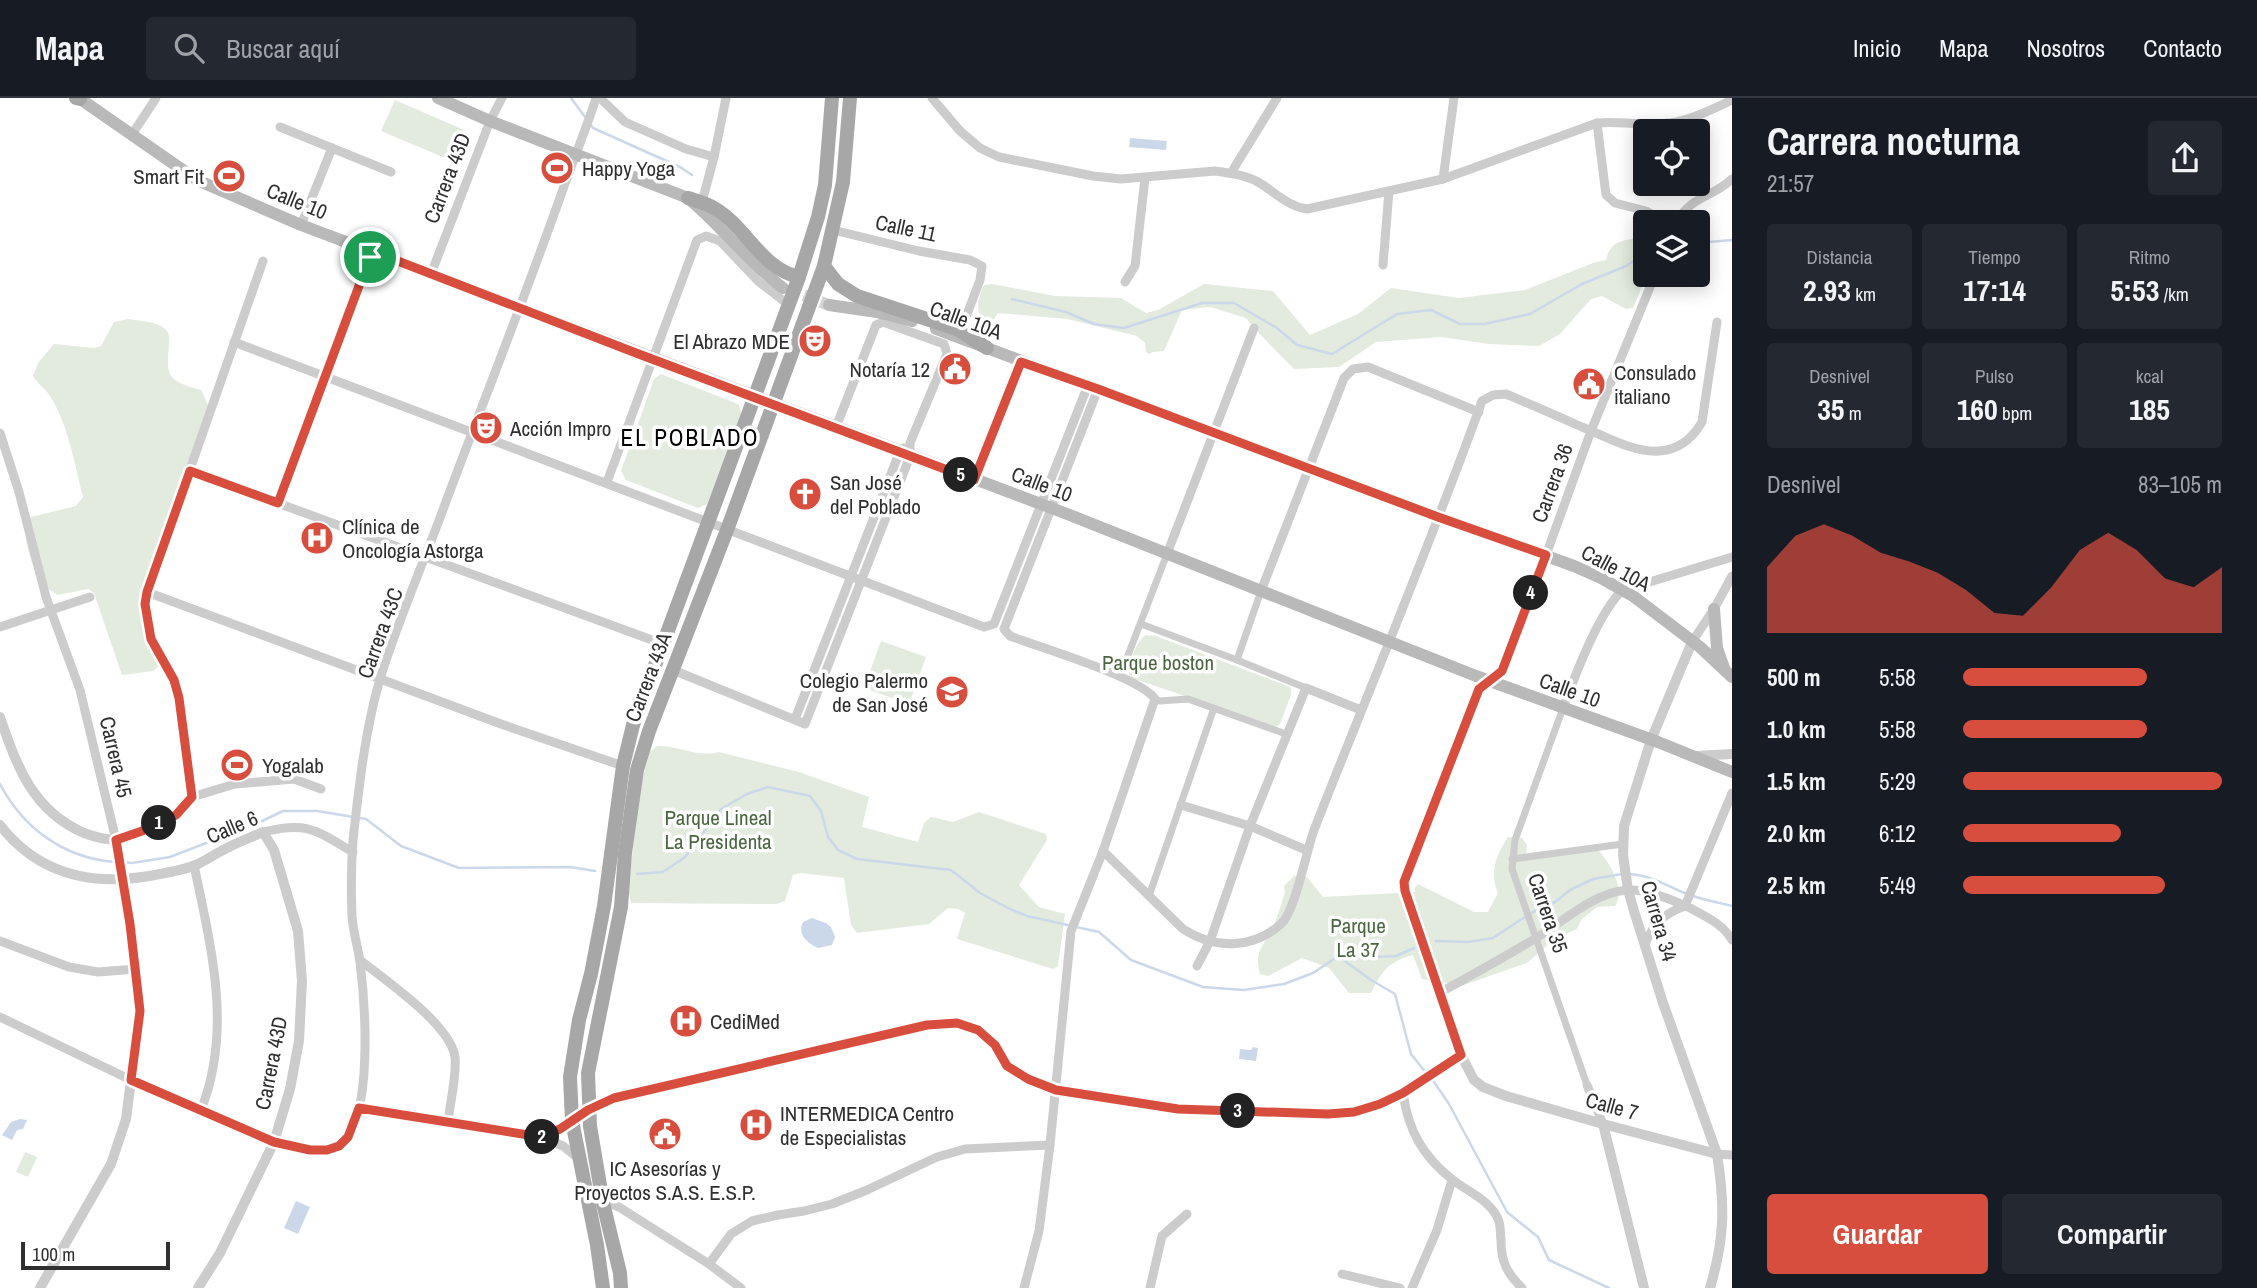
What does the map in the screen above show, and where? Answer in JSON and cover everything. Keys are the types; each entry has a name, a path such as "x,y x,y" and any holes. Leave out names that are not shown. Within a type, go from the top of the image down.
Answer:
{"main road":[{"path":"438,98 575,155 716,208 780,270 799,277"},
{"name":"Carrera 43A","path":"621,1288 620,1273 579,1159 572,1121 570,1077 579,1020 604,906 622,766 633,725 790,306 818,217 825,185 832,98"},
{"name":"Carrera 43A","path":"603,1288 588,1110 589,1059 621,907 625,853 637,770 824,266 843,182 850,98"},
{"name":"Calle 10","path":"79,99 197,180 301,225 755,397 906,450 974,480 1732,772"},
{"path":"695,200 766,276 783,288"},
{"path":"824,266 838,284 857,296 957,329 987,348"},
{"name":"Calle 10A","path":"829,305 905,318 1546,555 1623,590 1729,674"},
{"path":"1714,609 1717,648 1729,674"}],"street":[{"path":"131,136 156,98"},
{"name":"Carrera 43D","path":"431,274 490,121 502,98"},
{"path":"598,98 625,122 714,157"},
{"name":"Carrera 43C","path":"274,1142 310,1150 327,1150 339,1146 348,1137 359,1108 365,1068 365,1043 360,960 352,920 351,874 365,752 380,679 598,98"},
{"path":"695,200 714,157 726,98"},
{"path":"932,98 960,131 980,148 999,157 1121,179 1215,171 1231,173 1258,182 1295,207 1307,209 1443,179 1597,123 1654,124 1685,120 1732,100"},
{"path":"1231,173 1277,98"},
{"path":"1443,179 1454,98"},
{"path":"591,114 612,110"},
{"path":"1597,123 1606,195 1615,203 1642,210"},
{"path":"280,127 391,172"},
{"path":"301,225 332,148"},
{"path":"1125,282 1135,267 1145,178"},
{"path":"1687,210 1693,203 1732,179"},
{"path":"1383,265 1389,191"},
{"name":"Calle 11","path":"833,230 919,251 970,260 982,266 980,280 964,325 957,329"},
{"path":"607,482 697,240 706,236 720,241 758,281 790,306"},
{"path":"278,503 372,251"},
{"path":"192,797 179,698 174,680 151,639 145,604 263,261"},
{"name":"Carrera 36","path":"1483,1087 1474,1080 1461,1055 1404,882 1479,689 1502,671 1591,431 1650,287"},
{"path":"1102,851 1183,929 1195,936 1222,945 1253,941 1280,925 1288,917 1306,850 1390,642 1482,401 1493,395 1506,394 1591,431 1642,449 1658,452 1674,449 1696,433 1704,415 1717,321"},
{"name":"Calle 10A","path":"836,427 876,325 883,322 944,344 947,348 947,354 906,450"},
{"path":"1120,676 1254,328"},
{"path":"234,342 607,482 849,577 989,625 1120,676 1150,692 1154,699 1102,851 1072,928 1039,1231 1024,1288"},
{"path":"974,480 1021,362"},
{"path":"1237,660 1344,378 1353,369 1368,367 1479,412"},
{"path":"1007,632 1047,507 1093,387"},
{"name":"Carrera 45","path":"0,432 50,610 80,690 116,843 140,1011 126,1119 111,1164 40,1288"},
{"path":"795,719 849,577 906,450"},
{"path":"673,670 805,724 860,581 906,450"},
{"path":"190,471 663,645"},
{"path":"989,625 1047,507"},
{"path":"1623,590 1732,557"},
{"name":"Carrera 34","path":"1710,1288 1718,1263 1723,1231 1723,1193 1717,1154 1645,944 1627,884 1623,844 1624,825 1651,740 1692,642 1732,576"},
{"name":"Carrera 35","path":"1623,590 1615,597 1601,620 1563,708 1515,840 1512,869 1603,1124 1644,1288"},
{"path":"147,592 622,766"},
{"path":"0,626 90,597"},
{"path":"1141,624 1361,710"},
{"path":"1197,966 1210,941 1250,826 1306,688"},
{"path":"1154,699 1188,699 1286,734"},
{"path":"1149,897 1213,708"},
{"path":"0,717 27,782 44,807 66,825 116,843"},
{"name":"Calle 10","path":"1694,756 1732,754"},
{"name":"Calle 6","path":"116,843 176,815 192,797 235,784 294,779 321,789"},
{"path":"1645,944 1655,924 1687,902 1732,793"},
{"path":"1181,805 1250,826 1306,850"},
{"name":"Calle 6","path":"0,825 25,851 47,866 73,874 164,873 194,865 263,832 288,826 307,827 353,852"},
{"name":"Carrera 43D","path":"198,1288 220,1253 274,1142 290,1089 299,1041 302,981 298,931 274,850 263,832"},
{"path":"1512,859 1623,844"},
{"path":"194,865 213,959 217,1006 217,1044 212,1083 201,1110"},
{"path":"1440,993 1535,934 1627,884 1642,891 1687,902 1727,931 1732,940"},
{"path":"0,941 69,967 99,972 136,969"},
{"path":"360,960 440,1028 448,1038 455,1059 448,1122"},
{"path":"0,1017 131,1080 274,1142"},
{"path":"541,1137 614,1098 927,1025 957,1023 978,1030 995,1045 1007,1066 1028,1079 1056,1090 1178,1109 1328,1114 1354,1112 1403,1093 1461,1055"},
{"name":"Calle 7","path":"1483,1087 1603,1124 1717,1154 1732,1155"},
{"path":"1403,1093 1411,1131 1428,1157 1452,1180 1480,1198 1498,1218 1503,1263 1510,1276 1522,1288"},
{"path":"359,1108 541,1137 563,1146 579,1159"},
{"path":"1693,1147 1704,1139 1708,1127"},
{"path":"709,1264 732,1234 752,1221 832,1204 937,1157 956,1152 1050,1145"},
{"path":"1412,1288 1437,1230 1452,1180"},
{"path":"596,1205 619,1206 741,1288"},
{"path":"1150,1288 1162,1236 1187,1214"},
{"path":"1342,1274 1400,1288"}],"green space":[{"path":"395,100 464,130 450,160 381,131"},
{"path":"1633,239 1633,287 1642,287 1633,308 1626,309 1602,296 1591,299 1560,334 1539,346 1489,344 1441,337 1376,342 1339,367 1294,369 1246,318 1210,307 1182,310 1164,351 1149,354 1146,352 1145,343 1137,336 1067,319 998,313 991,323 981,317 978,307 984,285 992,284 1055,296 1121,298 1146,313 1158,310 1204,284 1273,291 1310,335 1358,314 1391,288 1459,298 1525,290 1606,260 1610,249"},
{"path":"128,319 152,323 168,332 170,374 173,379 201,390 208,405 147,581 147,640 159,666 153,671 122,675 94,593 88,589 58,595 38,583 25,535 27,518 76,506 83,497 60,415 47,392 33,376 38,363 54,344 94,348 101,346 114,322"},
{"path":"661,374 739,405 742,415 707,504 698,508 626,480 621,471 654,379"},
{"name":"Parque boston","path":"1146,635 1156,636 1288,686 1291,688 1291,695 1280,724 1276,727 1132,678 1129,675 1131,659 1139,642"},
{"path":"881,641 926,657 909,704 864,688"},
{"name":"Parque Lineal La Presidenta","path":"657,746 703,753 719,752 799,772 869,797 862,827 918,842 924,823 931,817 953,822 979,812 1046,834 1047,840 1019,885 1039,907 1065,914 1058,966 1053,969 957,939 965,913 958,909 948,908 929,924 857,933 851,925 844,878 800,873 793,875 785,901 777,904 631,903 628,889 641,783 650,752"},
{"name":"Parque La 37","path":"1508,837 1522,838 1527,845 1526,854 1593,845 1604,857 1617,882 1619,891 1615,906 1597,907 1581,920 1577,929 1554,939 1527,963 1458,987 1422,979 1413,955 1387,968 1371,993 1349,993 1329,968 1302,958 1268,976 1260,974 1260,951 1277,917 1285,892 1284,886 1294,876 1307,877 1323,897 1415,892 1418,884 1474,912 1488,912 1498,893 1494,878 1495,864"},
{"path":"25,1152 37,1157 28,1177 16,1172"}],"water":[{"path":"1130,138 1167,141 1166,150 1129,147"},
{"path":"812,918 831,927 835,937 832,945 818,948 804,938 801,926"},
{"path":"1253,1047 1258,1048 1256,1061 1239,1059 1240,1049 1251,1050"},
{"path":"27,1120 23,1129 17,1130 12,1140 2,1135 11,1122"},
{"path":"296,1201 310,1207 298,1234 284,1228"}],"waterway":[{"path":"571,98 585,117"},
{"path":"589,123 593,128 692,175"},
{"path":"1710,242 1732,240"},
{"path":"1012,299 1066,312 1094,324 1124,328 1202,303 1234,303 1277,328 1297,345 1332,354 1397,314 1431,310 1460,324 1484,324 1530,314 1582,284 1633,262"},
{"path":"0,784 21,815 47,838 79,854 115,862"},
{"path":"637,874 663,872 685,857 721,809 747,794 768,787 810,796 821,811 828,837 838,850 857,859 951,870 980,893 1010,909 1027,916 1099,932 1131,960 1203,987 1244,990 1284,984 1313,973 1334,959 1396,956 1414,948"},
{"path":"122,862 170,857 283,811 317,811 366,819 401,846 459,868 570,867 595,871"},
{"path":"1436,941 1468,942 1493,938 1531,913 1555,902 1570,890 1593,879 1622,874"},
{"path":"1629,874 1650,878 1694,897 1732,906"},
{"path":"1342,959 1395,994 1411,1054 1427,1074"},
{"path":"1432,1079 1449,1104 1507,1212 1538,1237 1549,1260 1609,1288"}],"tunnel":[{"path":"787,289 829,305"}],"place":[{"name":"Happy Yoga","path":"557,168"},
{"name":"Smart Fit","path":"229,176"},
{"name":"El Abrazo MDE","path":"815,341"},
{"name":"Notaría 12","path":"955,369"},
{"name":"Consulado italiano","path":"1589,384"},
{"name":"Acción Impro","path":"486,428"},
{"name":"San José del Poblado","path":"805,494"},
{"name":"Clínica de Oncología Astorga","path":"317,538"},
{"name":"Colegio Palermo de San José","path":"952,692"},
{"name":"Yogalab","path":"237,765"},
{"name":"CediMed","path":"686,1021"},
{"name":"INTERMEDICA Centro de Especialistas","path":"756,1125"},
{"name":"IC Asesorías y Proyectos S.A.S. E.S.P.","path":"665,1134"}],"district":[{"name":"EL POBLADO","path":"690,437"}],"route":[{"path":"372,251 974,480 1021,362 1546,555 1502,671 1479,689 1404,882 1461,1055 1403,1093 1354,1112 1328,1114 1178,1109 1056,1090 1028,1079 1007,1066 995,1045 978,1030 957,1023 927,1025 614,1098 541,1137 359,1108 348,1137 339,1146 327,1150 293,1148 274,1142 131,1080 140,1011 130,924 116,840 176,815 192,797 179,698 174,680 151,639 145,604 147,592 190,471 278,503 370,257 372,251"}]}
